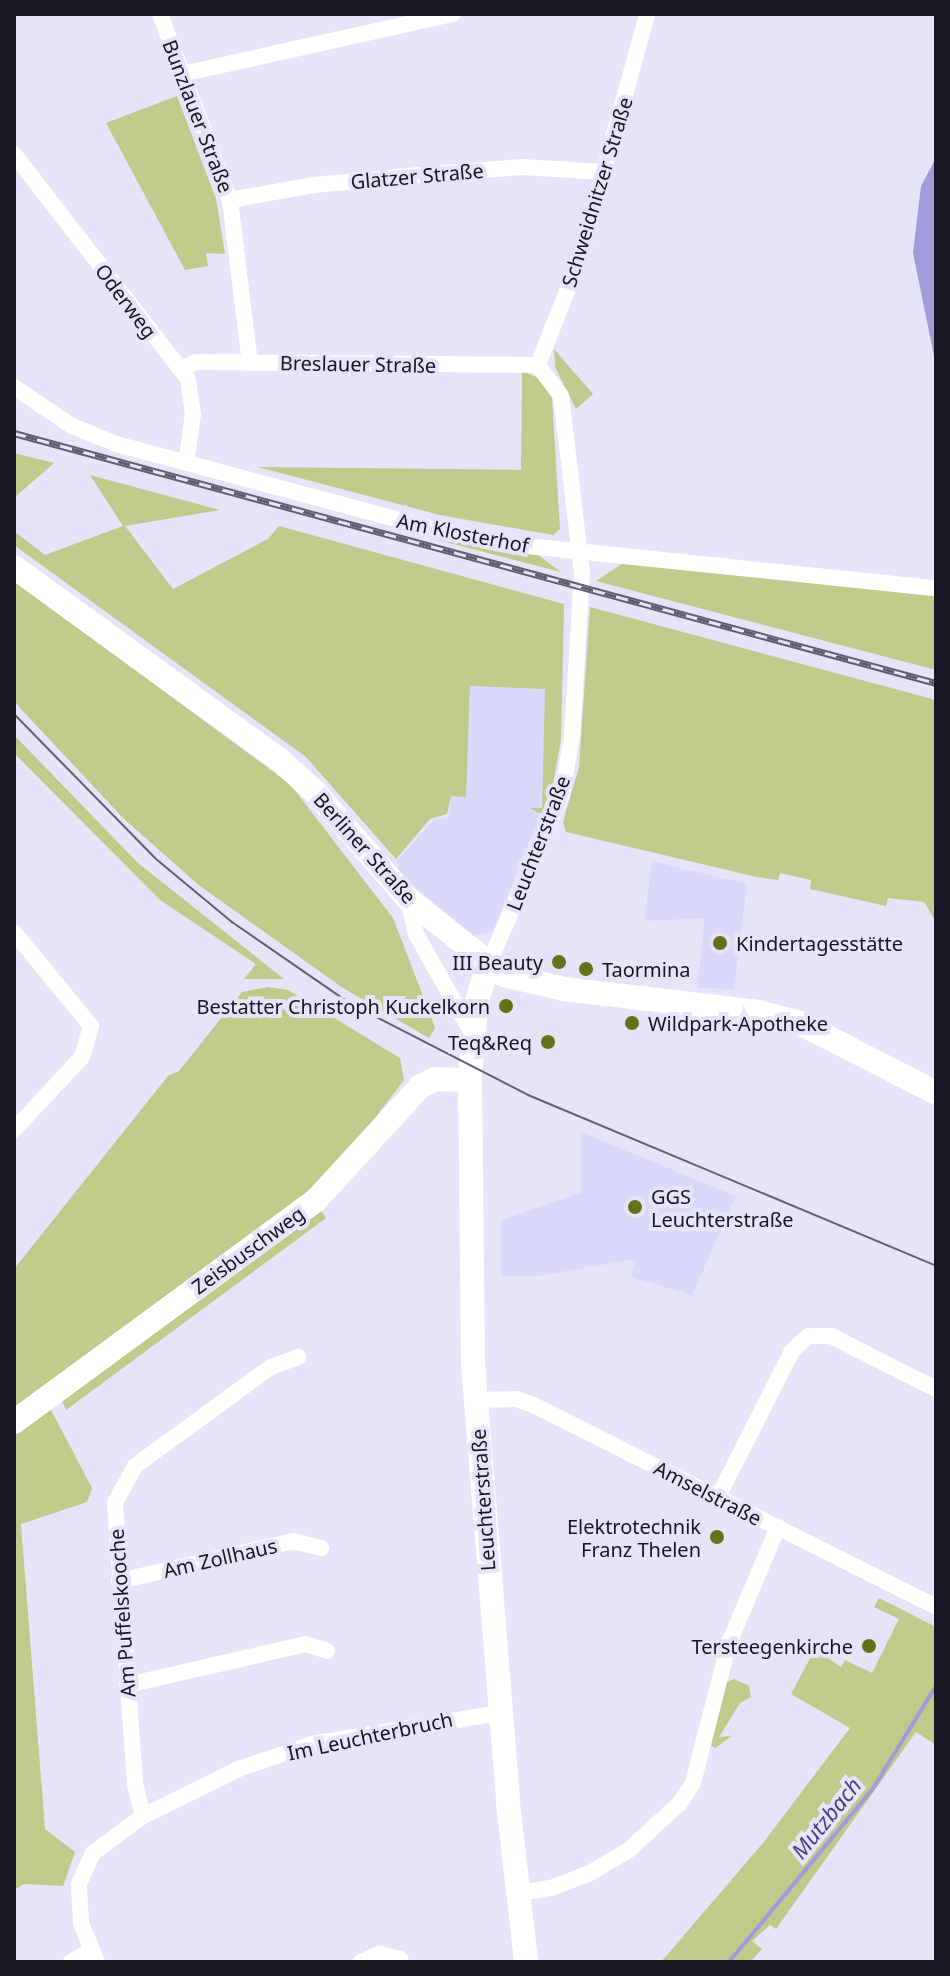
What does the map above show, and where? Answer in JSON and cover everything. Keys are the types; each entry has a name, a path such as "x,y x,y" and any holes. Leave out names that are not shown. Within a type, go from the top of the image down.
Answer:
{"street":[{"name":"Bunzlauer Straße","path":"160,14 230,200 250,363"},
{"path":"182,74 452,14"},
{"name":"Schweidnitzer Straße","path":"538,365 580,258 647,14"},
{"name":"Oderweg","path":"14,154 180,369 192,393 193,414 186,463"},
{"name":"Glatzer Straße","path":"230,200 314,185 435,173 522,167 605,172"},
{"name":"Breslauer Straße","path":"180,369 196,362 538,365"},
{"path":"538,365 561,396 578,552"},
{"name":"Am Klosterhof","path":"14,387 89,435 437,530 578,552 613,551 936,588"},
{"name":"Leuchterstraße","path":"526,1962 500,1713 475,1400 470,1080 473,1035 488,965 562,794 572,736 580,598 578,552"},
{"name":"Berliner Straße","path":"14,567 281,761 315,792 408,899 504,975 546,986 759,1012 800,1023 936,1093"},
{"path":"408,899 416,934 473,1035"},
{"path":"14,932 83,1011 91,1026 90,1042 14,1130"},
{"name":"Zeisbuschweg","path":"14,1422 316,1200 421,1086 436,1079 470,1080"},
{"path":"718,1497 792,1351 808,1336 831,1336 936,1389"},
{"name":"Am Puffelskooche","path":"143,1816 127,1685 115,1503 135,1466 271,1367 298,1357"},
{"name":"Amselstraße","path":"475,1400 516,1399 533,1405 936,1607"},
{"path":"518,1893 551,1888 590,1873 629,1850 680,1803 693,1783 729,1643 778,1527"},
{"name":"Am Zollhaus","path":"119,1581 293,1541 321,1548"},
{"path":"127,1685 306,1644 327,1651"},
{"name":"Im Leuchterbruch","path":"94,1956 78,1904 85,1868 103,1843 143,1816 241,1768 312,1744 500,1713"},
{"path":"361,1962 379,1954 400,1959"},
{"path":"71,1962 94,1956"}],"shaded area":[{"path":"936,158 936,366 913,253 921,186"},
{"path":"454,668 547,671 541,814 492,932 472,935 400,874 397,861 432,822 450,817"},
{"name":"Kindertagesstätte","path":"652,861 747,884 734,989 697,988 705,918 644,921"},
{"name":"GGS Leuchterstraße","path":"581,1132 736,1196 692,1295 631,1277 636,1259 538,1276 501,1276 501,1220 581,1193"}],"green space":[{"path":"177,96 216,199 225,254 206,253 208,266 185,270 106,123"},
{"path":"554,349 593,394 576,409 555,367"},
{"path":"522,371 541,379 552,398 560,529 553,535 440,515 258,467 521,470"},
{"path":"14,453 54,463 14,498"},
{"path":"90,475 220,510 125,526 173,589 268,539 279,526 564,604 561,740 553,784 541,814 530,808 542,808 545,689 470,686 466,797 451,796 447,814 430,819 396,859 306,757 14,545 14,531 45,555 123,526"},
{"path":"434,539 538,555 561,572"},
{"path":"622,564 936,595 936,670 596,581"},
{"path":"14,581 290,784 393,918 435,1028 429,1038 343,988 200,886 124,819 21,709 14,700"},
{"path":"590,607 936,700 936,922 924,902 888,898 886,906 810,889 811,880 780,873 778,880 757,877 566,832 563,822 579,767"},
{"path":"14,735 138,863 284,979 244,979 256,964 160,900 14,753"},
{"path":"268,987 288,990 400,1058 404,1080 332,1174 14,1410 14,1269 168,1076 179,1071 242,992"},
{"path":"320,1209 326,1218 66,1410 60,1397"},
{"path":"50,1408 92,1488 87,1502 21,1524 45,1829 75,1852 63,1886 24,1884 14,1890 14,1435"},
{"path":"879,1598 936,1627 936,1745 916,1732 776,1929 770,1925 752,1941 762,1949 750,1962 661,1962 763,1843 850,1728 791,1694 815,1649 841,1667 845,1660 872,1673 899,1619 874,1607"},
{"path":"734,1679 749,1686 751,1697 740,1703 719,1737 732,1736 715,1748 711,1745 725,1683"}],"waterway":[{"name":"Mutzbach","path":"729,1962 872,1790 936,1686"}],"tram line":[{"path":"14,714 156,859 232,922 351,1004 528,1095 936,1266"}],"railway":[{"path":"14,433 936,683"}],"place":[{"name":"Kindertagesstätte","path":"720,943"},
{"name":"III Beauty","path":"559,962"},
{"name":"Taormina","path":"586,969"},
{"name":"Bestatter Christoph Kuckelkorn","path":"506,1006"},
{"name":"Wildpark-Apotheke","path":"632,1023"},
{"name":"Teq&Req","path":"548,1042"},
{"name":"GGS Leuchterstraße","path":"635,1207"},
{"name":"Elektrotechnik Franz Thelen","path":"717,1537"},
{"name":"Tersteegenkirche","path":"869,1646"}]}
